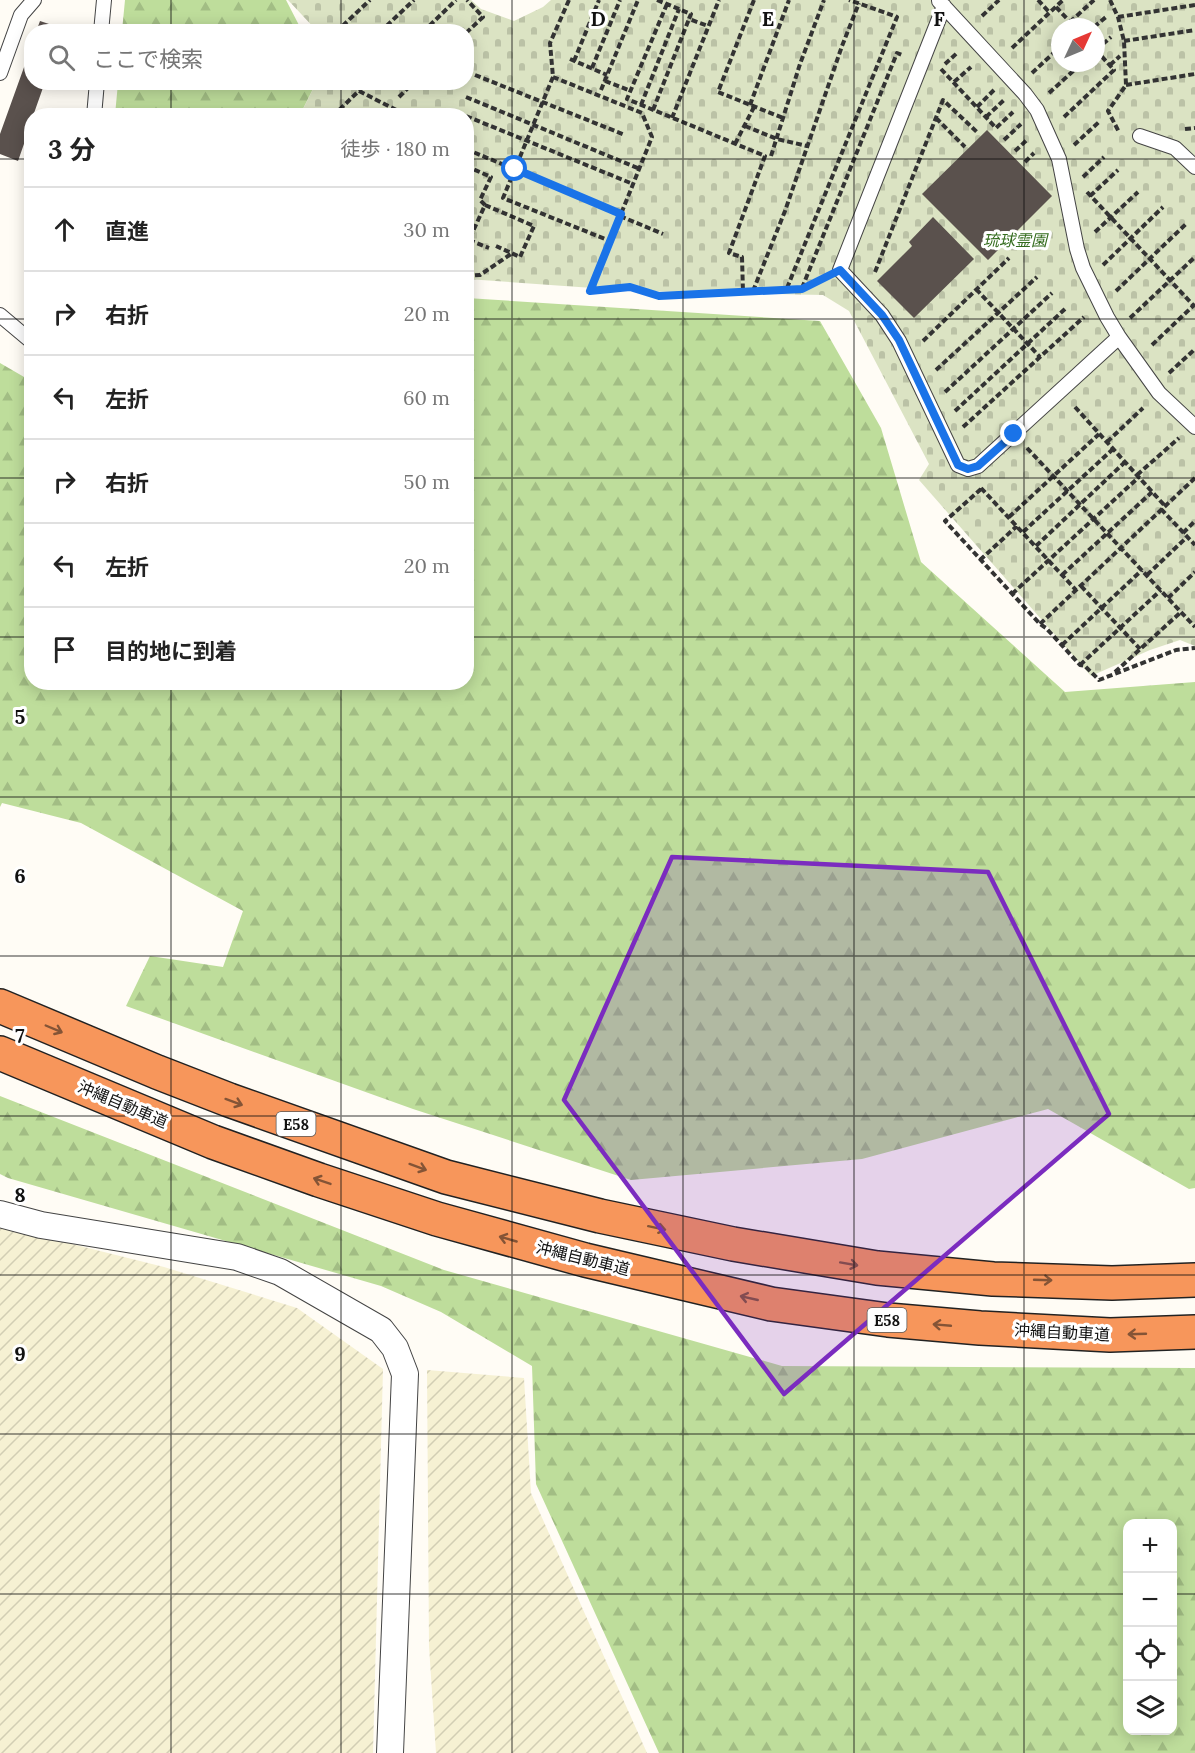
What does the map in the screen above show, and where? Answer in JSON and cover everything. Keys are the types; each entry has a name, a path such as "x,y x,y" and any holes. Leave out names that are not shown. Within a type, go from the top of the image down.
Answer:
{"highway":[{"name":"E58","path":"0,1006 208,1092 446,1177 600,1216 733,1244 877,1268 993,1279 1112,1283 1195,1280"},
{"name":"沖縄自動車道","path":"0,1053 213,1142 437,1219 585,1260 771,1304 888,1320 981,1328 1110,1335 1195,1332"}],"street":[{"path":"0,1214 41,1225 237,1257 280,1272 381,1330 395,1347 405,1374 390,1753"}],"lane":[{"path":"0,73 21,15 34,0"},
{"path":"102,24 104,0"},
{"path":"1119,337 978,466 968,469 958,465 899,340 882,315 840,270 921,63 941,3 1037,110 1059,159 1077,249 1088,278 1119,337 1159,393 1194,426"},
{"path":"95,108 96,90"},
{"path":"1140,136 1175,148 1195,167"},
{"path":"0,315 24,335"}],"path":[{"path":"344,24 370,0"},
{"path":"388,24 414,0"},
{"path":"431,24 456,0"},
{"path":"466,0 483,17 474,25"},
{"path":"569,0 550,43 553,77 503,198 610,241"},
{"path":"599,0 572,60 608,75"},
{"path":"592,68 620,0"},
{"path":"601,90 638,0"},
{"path":"653,110 690,14 657,0"},
{"path":"672,118 719,0"},
{"path":"754,0 718,92 783,118"},
{"path":"735,144 745,126 789,0"},
{"path":"771,156 800,64 824,0"},
{"path":"787,288 897,16 849,0"},
{"path":"1038,0 1050,13"},
{"path":"996,62 1063,0"},
{"path":"1074,18 1094,0"},
{"path":"1110,0 1118,17 1124,41 1126,85 1108,111 1120,135 1140,136 1195,128"},
{"path":"753,291 785,211 859,3"},
{"path":"667,4 627,99 765,156 729,253 742,257 743,292"},
{"path":"1118,17 1195,5"},
{"path":"1056,7 1066,18"},
{"path":"641,105 679,9"},
{"path":"689,20 708,27"},
{"path":"1124,41 1195,30"},
{"path":"1105,42 1111,37"},
{"path":"973,38 940,68 996,128 1027,98"},
{"path":"802,289 897,53 921,63"},
{"path":"1032,73 1051,55"},
{"path":"1110,65 1120,56"},
{"path":"1064,117 1114,70 1105,60"},
{"path":"1049,94 1072,72"},
{"path":"1126,85 1195,74"},
{"path":"475,75 626,135"},
{"path":"553,77 642,113 652,137 590,291 630,287 659,296 802,289 840,270"},
{"path":"605,81 631,91"},
{"path":"399,97 406,90"},
{"path":"341,108 359,91 392,108"},
{"path":"466,97 640,169"},
{"path":"875,272 943,100 978,133"},
{"path":"936,118 965,147"},
{"path":"474,119 633,184"},
{"path":"1059,159 1100,121"},
{"path":"745,126 777,139 807,146"},
{"path":"474,152 663,234"},
{"path":"474,170 491,177 480,200 485,205 534,226 520,257 496,246"},
{"path":"1071,215 1118,170"},
{"path":"1085,189 1195,306 1147,350"},
{"path":"1077,249 1138,192"},
{"path":"474,227 485,205"},
{"path":"1088,278 1163,207"},
{"path":"1114,292 1187,223"},
{"path":"474,242 489,248"},
{"path":"474,275 480,275 511,253"},
{"path":"1128,320 1195,256"},
{"path":"907,356 1009,258"},
{"path":"920,385 1037,277"},
{"path":"976,289 1040,357"},
{"path":"931,405 1052,292"},
{"path":"939,425 1066,308"},
{"path":"947,442 1084,316"},
{"path":"1167,375 1195,349"},
{"path":"1060,392 1138,476 1195,545"},
{"path":"1107,442 1159,393"},
{"path":"1012,594 1194,426"},
{"path":"1014,434 1195,627"},
{"path":"1009,517 1099,434"},
{"path":"1023,532 1113,449"},
{"path":"1036,546 1125,462"},
{"path":"978,466 981,489 1076,590"},
{"path":"1040,624 1195,478"},
{"path":"1189,483 1195,489"},
{"path":"981,489 945,521 1040,624 1080,665 1085,666 1099,680 1176,650 1195,648"},
{"path":"1062,575 1152,492"},
{"path":"1146,575 1185,535 1195,521"},
{"path":"980,560 1017,526"},
{"path":"1062,645 1142,570"},
{"path":"1168,598 1195,572"},
{"path":"1081,586 1140,649"},
{"path":"1080,665 1161,590"},
{"path":"1112,675 1181,612"},
{"path":"1191,622 1195,618"}],"highlighted area":[{"path":"672,857 988,872 1109,1114 784,1394 564,1100"}],"shaded area":[{"path":"0,1226 164,1267 297,1308 383,1369 373,1753 0,1753"},
{"path":"427,1370 524,1378 531,1493 647,1753 436,1753 429,1646"}],"green space":[{"path":"125,0 286,0 298,24 123,24"},
{"name":"琉球霊園","path":"288,0 471,0 481,9 514,21 543,7 551,0 1195,0 1195,646 1180,640 1150,650 1091,676 919,480 929,464 849,311 823,295 635,291 474,280 474,108 304,108 312,90 474,90 474,24 310,24"},
{"path":"117,90 312,90 304,108 116,108"},
{"path":"474,298 820,321 881,428 921,562 1065,692 1195,682 1195,1188 1189,1189 1048,1109 862,1159 631,1180 413,1109 126,1006 150,956 223,967 243,911 81,823 2,803 0,807 0,363 24,377 24,690 474,690"},
{"path":"0,1096 444,1270 782,1366 1195,1368 1195,1753 659,1753 536,1484 532,1366 441,1312 381,1286 0,1174"}],"building":[{"path":"24,67 24,90 42,90 36,108 24,108 24,144 18,161 0,154 0,134"},
{"path":"987,130 1052,196 988,260 922,194"},
{"path":"933,217 974,259 914,318 877,281 912,246 909,242"}],"route":[{"path":"515,169 621,214 590,291 630,287 659,296 802,289 840,270 882,315 899,340 958,465 968,469 978,466 1014,434"}]}
